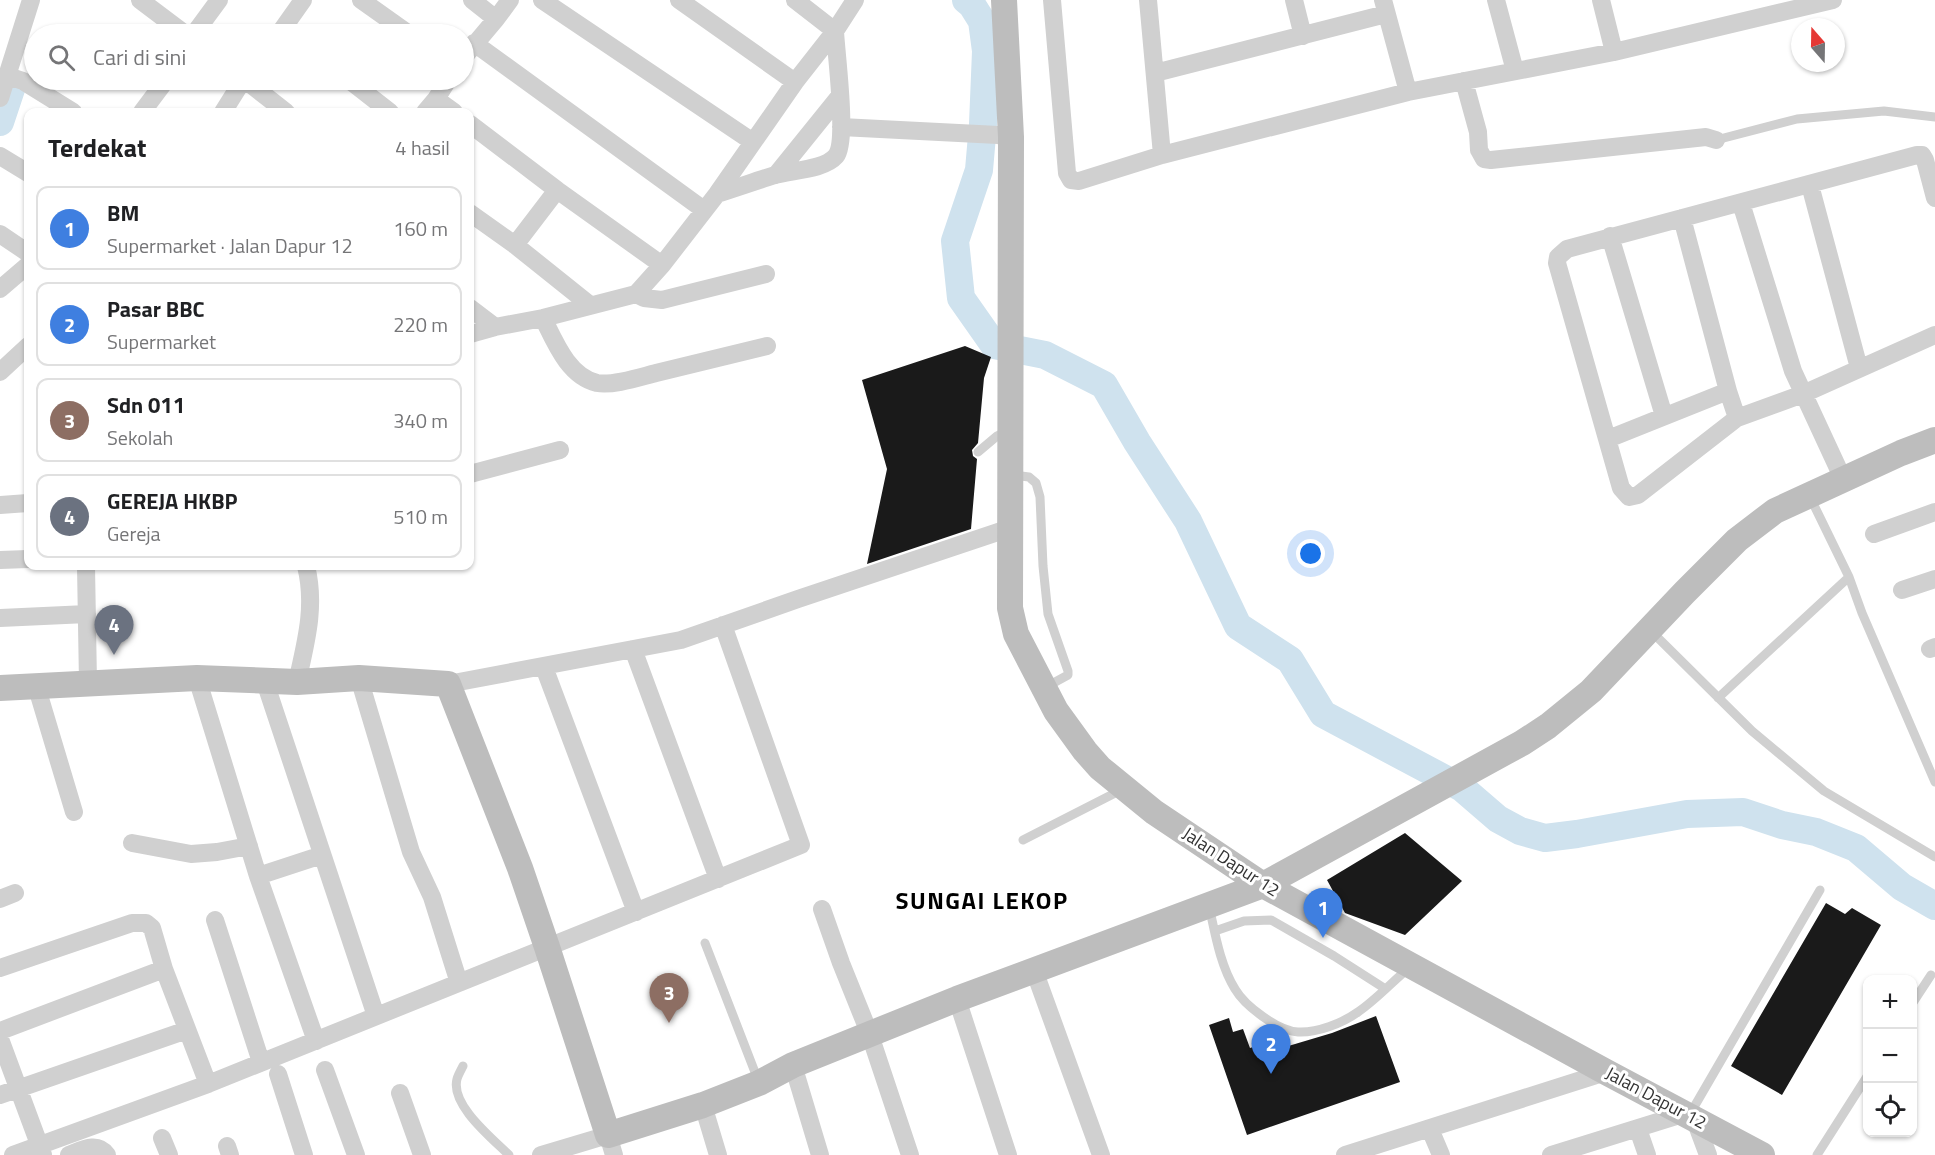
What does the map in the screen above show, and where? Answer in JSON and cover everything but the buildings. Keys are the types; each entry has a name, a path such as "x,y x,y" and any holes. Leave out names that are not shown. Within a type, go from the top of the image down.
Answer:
{"street":[{"path":"0,98 31,0"},
{"path":"140,0 172,24"},
{"path":"201,24 219,0"},
{"path":"290,24 303,0"},
{"path":"361,0 395,24"},
{"path":"472,0 496,19"},
{"path":"474,44 510,0"},
{"path":"542,0 753,142"},
{"path":"679,0 795,82"},
{"path":"717,194 776,175 828,162 839,151 842,127 835,32 795,0"},
{"path":"474,333 636,294 662,265 717,194 795,82 835,32 855,0"},
{"name":"Jalan Dapur 12","path":"1004,0 1005,136 1012,307 1010,608 1016,634 1043,688 1063,721 1100,768 1154,812 1263,885 1762,1155"},
{"path":"1052,0 1068,177 1079,181 1162,155 1408,92 1614,52 1833,0"},
{"path":"1149,0 1162,155"},
{"path":"1294,0 1302,36"},
{"path":"1496,0 1515,71"},
{"path":"1601,0 1614,52"},
{"path":"1155,73 1302,36 1384,7 1408,92"},
{"path":"474,53 704,210"},
{"path":"8,76 24,82"},
{"path":"1464,81 1478,132 1479,150 1484,159 1706,137 1716,140"},
{"path":"38,90 67,108"},
{"path":"144,108 155,90"},
{"path":"226,108 237,90"},
{"path":"257,90 281,108"},
{"path":"362,90 385,108"},
{"path":"430,106 441,90"},
{"path":"776,175 839,97"},
{"path":"474,127 662,265"},
{"path":"842,127 1005,136"},
{"path":"1935,198 1926,160 1920,155 1610,236 1567,249 1558,257 1557,263 1621,488 1626,495 1634,497 1737,418 1803,394 1935,335"},
{"path":"0,156 24,171"},
{"path":"1810,184 1859,369"},
{"path":"515,245 557,190"},
{"path":"1741,203 1793,371 1843,479"},
{"path":"474,216 515,245 590,305"},
{"path":"1682,218 1737,418"},
{"path":"0,234 24,250"},
{"path":"1610,236 1664,416"},
{"path":"0,289 24,269"},
{"path":"636,294 651,300 662,300 766,274"},
{"path":"474,311 495,327"},
{"path":"543,318 561,355 572,368 597,383 623,381 767,346"},
{"path":"0,372 24,350"},
{"path":"1608,439 1728,391"},
{"path":"541,1155 611,1145 703,1104 759,1083 793,1065 957,999 1263,885 1522,743 1548,726 1591,691 1684,592 1737,540 1775,511 1935,440"},
{"path":"474,473 560,450"},
{"path":"0,505 24,503"},
{"path":"1874,534 1935,512"},
{"path":"0,688 197,678 297,682 359,678 448,684 681,640 1010,528"},
{"path":"0,560 24,559"},
{"path":"86,570 88,683"},
{"path":"297,682 311,615 310,582 307,570"},
{"path":"1902,590 1935,579"},
{"path":"0,618 87,614"},
{"path":"13,1155 42,1150 801,845 723,625"},
{"path":"633,649 718,879"},
{"path":"544,667 636,912"},
{"path":"197,678 258,876 316,1041"},
{"path":"359,678 411,852 432,897 459,983"},
{"path":"264,679 376,1016"},
{"path":"448,684 520,868 611,1145"},
{"path":"36,685 74,812"},
{"path":"132,843 191,854 249,846"},
{"path":"258,876 322,855"},
{"path":"822,909 870,1035 910,1155"},
{"path":"215,920 261,1062"},
{"path":"0,968 132,923 146,923 152,928 164,969 208,1084"},
{"path":"0,1030 164,969"},
{"path":"1034,970 1101,1155"},
{"path":"957,999 1008,1155"},
{"path":"0,1095 187,1030"},
{"path":"0,1039 42,1150"},
{"path":"793,1065 820,1155"},
{"path":"326,1070 356,1155"},
{"path":"1345,1155 1606,1072"},
{"path":"278,1074 304,1155"},
{"path":"400,1093 422,1155"},
{"path":"703,1104 718,1155"},
{"path":"1551,1155 1570,1152 1638,1129 1689,1117 1708,1155"},
{"path":"1430,1129 1441,1155"},
{"path":"1638,1129 1647,1155"},
{"path":"162,1138 169,1155"},
{"path":"69,1155 92,1146 99,1147 106,1155"}],"lane":[{"path":"1716,140 1797,119 1884,111 1935,117"},
{"path":"978,452 997,436 1011,429"},
{"path":"1011,475 1029,477 1036,483 1040,497 1048,614 1068,671 1068,675 1064,678 1043,688"},
{"path":"1809,495 1849,577 1862,613 1935,782"},
{"path":"1718,698 1849,577"},
{"path":"1650,630 1752,731 1824,791 1935,858"},
{"path":"1023,840 1125,788"},
{"path":"1689,1117 1820,890"},
{"path":"1208,904 1228,975 1236,991 1248,1005 1278,1026 1297,1032 1316,1030 1336,1024 1358,1013 1411,965"},
{"path":"1215,931 1244,921 1270,920 1334,956 1384,988"},
{"path":"705,943 759,1083"},
{"path":"1917,996 1931,975"},
{"path":"463,1066 456,1081 459,1098 469,1115 509,1155"},
{"path":"1817,1155 1863,1083"}],"waterway":[{"path":"966,0 982,21 986,51 979,170 955,241 961,298 994,345 1045,355 1104,385 1137,442 1188,521 1238,626 1290,660 1323,714 1462,788 1498,819 1520,831 1545,838 1687,814 1743,812 1782,825 1816,832 1856,848 1902,887 1935,906"},
{"path":"0,122 12,86"}],"place":[{"name":"GEREJA HKBP","path":"114,655"},
{"name":"BM","path":"1323,938"},
{"name":"Sdn 011","path":"669,1023"},
{"name":"Pasar BBC","path":"1271,1074"}],"district":[{"name":"SUNGAI LEKOP","path":"982,901"}]}
